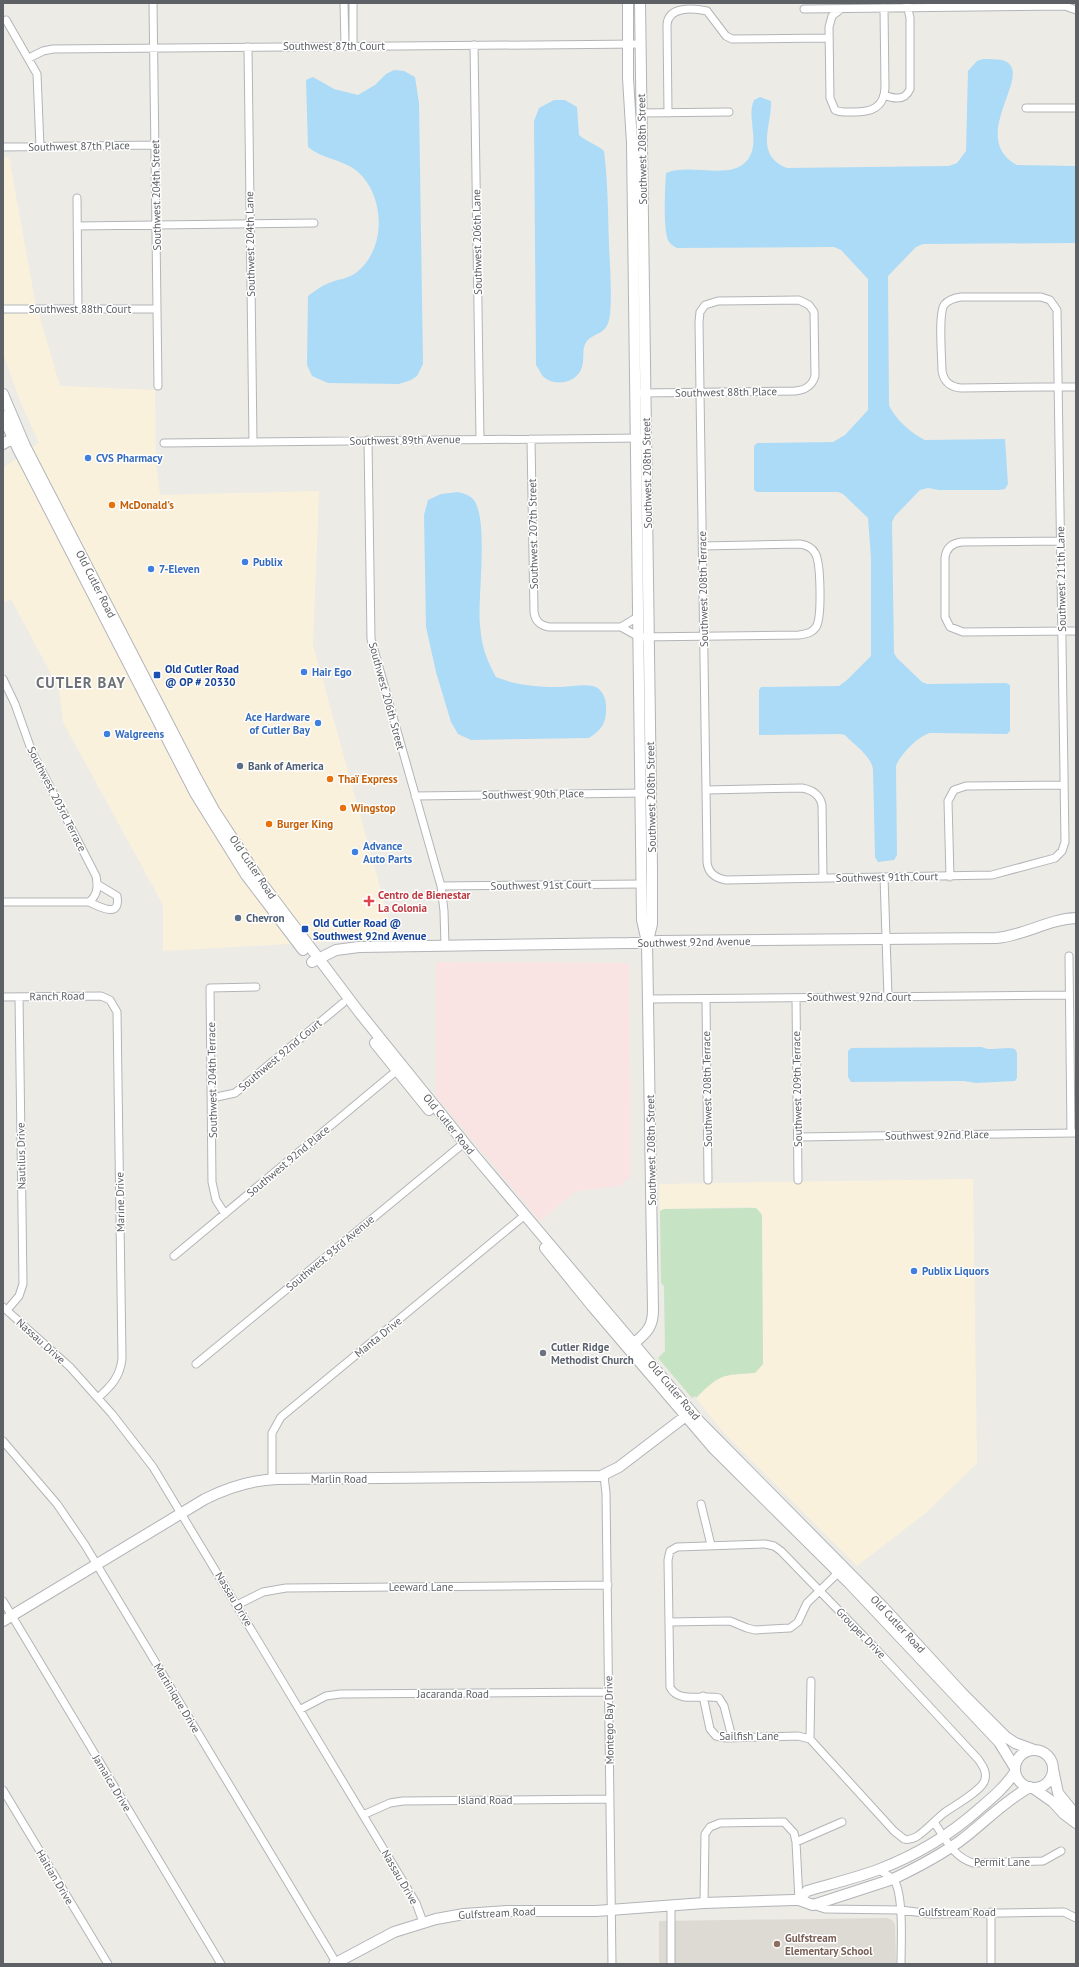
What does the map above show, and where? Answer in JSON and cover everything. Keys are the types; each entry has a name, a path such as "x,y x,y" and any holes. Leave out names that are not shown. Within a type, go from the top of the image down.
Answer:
{"street":[{"name":"Southwest 204th Street","path":"153,3 158,386"},
{"path":"344,3 345,46"},
{"path":"353,3 353,46"},
{"name":"Southwest 208th Street","path":"628,3 628,43 641,393"},
{"name":"Southwest 208th Street","path":"640,3 642,113 639,616 644,637"},
{"path":"884,95 900,98 905,96 910,89 908,5"},
{"path":"804,9 841,9 908,5 1065,6 1076,10"},
{"path":"841,9 831,18 829,38 830,98 835,110 845,112 870,110 879,105 884,95 889,6"},
{"path":"668,113 667,21 673,12 686,10 707,12 726,36 732,39 829,38"},
{"path":"6,20 30,58 36,71 39,83 40,147"},
{"name":"Southwest 87th Court","path":"30,58 45,50 53,49 640,44"},
{"name":"Southwest 206th Lane","path":"474,45 480,440"},
{"name":"Southwest 204th Lane","path":"248,47 253,442"},
{"path":"1026,108 1076,108"},
{"path":"642,113 729,112"},
{"name":"Southwest 87th Place","path":"3,147 156,145"},
{"path":"77,198 78,308"},
{"path":"77,226 314,223"},
{"name":"Southwest 211th Lane","path":"1057,856 1062,851 1065,842 1064,785 1061,540 1059,387 1058,313 1048,298 1038,297 961,297 952,299 946,303 942,309 941,317 942,371 944,379 949,384 960,388 1059,387"},
{"name":"Southwest 208th Terrace","path":"714,876 709,870 707,864 699,319 701,309 708,303 718,301 797,300 810,305 816,320 816,373 813,382"},
{"name":"Southwest 88th Court","path":"3,309 157,308"},
{"name":"Southwest 88th Place","path":"641,393 795,391 807,388 813,382"},
{"path":"1059,387 1076,387"},
{"name":"Old Cutler Road","path":"3,394 16,436"},
{"name":"Old Cutler Road","path":"3,416 16,436 137,671 186,757 221,829"},
{"path":"3,444 16,436"},
{"name":"Southwest 208th Street","path":"641,438 646,793 652,924 647,942"},
{"name":"Southwest 89th Avenue","path":"164,443 641,438"},
{"name":"Southwest 206th Street","path":"368,440 370,634 414,796 441,886 444,911 445,946"},
{"name":"Southwest 207th Street","path":"532,440 534,614 536,620 542,625 550,627 621,627"},
{"path":"1061,540 962,542 953,544 948,549 944,558 945,616 949,626 963,632 1076,631"},
{"path":"621,627 644,637 799,635 807,634 815,628 819,618 818,566 817,556 812,549 800,544 702,546"},
{"path":"621,627 639,616"},
{"name":"Old Cutler Road","path":"137,671 172,749 260,895 315,961 399,1068"},
{"name":"Southwest 203rd Terrace","path":"3,679 15,704 32,752 96,876 97,884"},
{"path":"172,749 186,757"},
{"path":"950,876 948,804 949,796 954,790 966,786 1064,785"},
{"path":"706,790 802,788 814,792 819,796 822,809 823,878"},
{"name":"Southwest 208th Street","path":"631,1346 650,1328 653,1316 647,942 642,920 646,793"},
{"name":"Southwest 90th Place","path":"414,796 646,793"},
{"name":"Southwest 91th Court","path":"714,876 726,880 997,874 1022,866 1051,860 1057,856"},
{"path":"884,877 888,997"},
{"path":"3,902 92,899 105,910 111,910 116,907 118,901 117,896 97,884 92,899"},
{"name":"Southwest 91st Court","path":"441,886 642,884"},
{"name":"Southwest 92nd Avenue","path":"315,961 336,950 348,948 647,942 1000,938 1019,934 1052,921 1076,918"},
{"path":"1069,956 1073,1133"},
{"name":"Old Cutler Road","path":"315,961 343,1003 689,1414 714,1449 841,1570 1006,1737 1015,1743 1034,1750"},
{"name":"Southwest 204th Terrace","path":"225,1214 216,1200 214,1193 210,988 256,987"},
{"name":"Southwest 92nd Court","path":"648,999 1069,995"},
{"name":"Nautilus Drive","path":"5,1308 19,1296 22,1284 20,996"},
{"name":"Ranch Road","path":"3,997 97,996 110,1000"},
{"name":"Southwest 209th Terrace","path":"796,998 798,1180"},
{"name":"Southwest 208th Terrace","path":"706,999 708,1180"},
{"name":"Marine Drive","path":"98,1398 117,1379 120,1374 122,1359 117,1017 116,1007 110,1000"},
{"name":"Southwest 92nd Court","path":"212,1098 235,1093 343,1003"},
{"name":"Southwest 92nd Place","path":"174,1256 399,1068"},
{"name":"Southwest 92nd Place","path":"798,1137 1073,1133"},
{"name":"Southwest 93rd Avenue","path":"196,1364 462,1144"},
{"name":"Manta Drive","path":"272,1480 272,1434 281,1417 523,1217"},
{"name":"Nassau Drive","path":"5,1308 49,1346 98,1398 153,1467 416,1903 423,1922"},
{"name":"Marlin Road","path":"7,1618 182,1513 226,1490 251,1483 272,1480 604,1476 619,1467 689,1414"},
{"name":"Martinique Drive","path":"3,1442 57,1504 97,1564 336,1963"},
{"name":"Montego Bay Drive","path":"604,1476 606,1493 608,1585 612,1964"},
{"path":"701,1504 711,1545"},
{"name":"Grouper Drive","path":"669,1622 668,1560 670,1551 680,1546 765,1544 774,1546 820,1590 978,1759 985,1772 981,1785 934,1822"},
{"path":"732,1737 721,1700 715,1697 680,1696 675,1694 672,1690 670,1683 669,1622 730,1620 750,1629 788,1628 796,1624 805,1606 841,1570"},
{"name":"Old Cutler Road","path":"841,1570 998,1742 1015,1770"},
{"name":"Leeward Lane","path":"237,1605 263,1592 286,1588 608,1585"},
{"name":"Jamaica Drive","path":"3,1602 7,1618 221,1964"},
{"path":"811,1681 810,1739 899,1836 906,1839 916,1837 934,1822"},
{"name":"Jacaranda Road","path":"300,1709 326,1696 340,1694 609,1692"},
{"name":"Sailfish Lane","path":"703,1696 712,1733 718,1737 798,1736 810,1739"},
{"path":"800,1900 807,1891 879,1870 898,1862 944,1837 999,1791 1015,1770 1017,1761 1021,1755 1027,1751 1042,1751 1048,1755 1052,1762 1058,1793 1071,1809 1074,1821"},
{"path":"800,1900 813,1905 893,1879 951,1847 1013,1797 1031,1787 1041,1786 1047,1782 1053,1769"},
{"path":"1015,1770 1020,1782 1044,1795 1064,1814 1074,1821"},
{"name":"Haitian Drive","path":"3,1790 108,1964"},
{"name":"Island Road","path":"363,1816 390,1803 403,1801 610,1799"},
{"path":"704,1903 705,1834 710,1827 720,1823 784,1822 794,1833 796,1842 800,1900"},
{"path":"796,1842 842,1822"},
{"name":"Permit Lane","path":"934,1822 951,1847 964,1860 982,1863 1043,1861 1061,1851"},
{"path":"879,1870 893,1879 901,1910 901,1964"},
{"name":"Gulfstream Road","path":"336,1963 381,1938 423,1922 450,1916 486,1912 611,1910 704,1903 800,1900"},
{"name":"Gulfstream Road","path":"813,1905 825,1909 901,1910 931,1914 1064,1912 1076,1917"},
{"path":"671,1906 671,1964"},
{"path":"991,1912 991,1964"}],"shaded area":[{"path":"3,157 9,157 35,301 60,386 155,390 156,462 160,495 319,491 313,645 394,938 163,951 163,905 63,722 59,689 11,599 3,603 3,468 39,443 20,401 3,353"},
{"path":"436,962 629,963 631,1176 620,1186 576,1191 540,1221 436,1096"},
{"path":"973,1179 977,1463 927,1512 857,1566 724,1433 696,1398 714,1380 731,1374 755,1373 763,1364 761,1212 752,1207 664,1209 660,1211 659,1184"},
{"name":"Gulfstream Elementary School","path":"887,1918 892,1920 895,1924 896,1964 659,1964 659,1921"}],"green space":[{"path":"756,1208 762,1215 763,1364 755,1373 735,1374 722,1377 711,1384 696,1398 695,1396 692,1398 658,1358 665,1351 664,1286 661,1283 660,1211 664,1209"}],"water":[{"path":"983,59 1002,60 1011,66 1013,77 999,122 998,138 1003,153 1017,165 1076,166 1076,242 923,244 916,247 888,276 889,405 895,416 904,426 925,440 1005,439 1008,484 1005,489 999,490 939,490 928,488 920,490 895,516 892,522 894,653 897,658 922,682 927,684 1006,683 1010,685 1010,731 1007,734 930,733 920,738 910,746 896,766 897,855 894,860 878,862 875,857 873,770 872,765 866,755 845,735 840,734 759,735 759,690 761,687 839,686 871,656 871,558 868,518 843,494 838,492 757,492 754,490 754,446 757,443 833,442 845,435 868,410 868,279 841,250 834,247 677,248 668,240 666,234 666,173 689,169 715,171 727,170 738,168 746,162 752,151 753,145 752,106 754,100 760,97 771,101 767,139 771,156 787,168 949,166 957,163 966,151 968,71 977,61"},
{"path":"394,70 404,71 415,77 419,103 423,364 417,376 411,380 399,384 328,383 312,376 307,365 308,296 326,284 347,278 354,274 367,262 374,249 378,236 379,222 373,194 366,181 357,171 345,164 319,154 308,147 306,80 313,77 334,89 358,95 375,85 386,74"},
{"path":"554,100 565,100 577,107 579,135 604,151 611,280 609,322 604,330 587,341 585,344 583,363 580,372 566,382 550,381 541,374 536,365 534,121 539,108"},
{"path":"458,492 472,498 477,507 480,521 482,558 480,625 485,652 496,677 512,682 545,687 586,685 597,688 604,696 606,716 602,727 589,738 471,740 458,734 451,722 436,672 426,627 424,515 428,500 441,494"},
{"path":"982,1047 990,1049 1015,1049 1017,1053 1017,1078 1015,1081 976,1083 964,1081 851,1082 848,1077 848,1051 851,1048"}],"place":[{"name":"CVS Pharmacy","path":"88,458"},
{"name":"McDonald's","path":"112,505"},
{"name":"Publix","path":"245,562"},
{"name":"7-Eleven","path":"151,569"},
{"name":"Hair Ego","path":"304,672"},
{"name":"Old Cutler Road @ OP # 20330","path":"157,675"},
{"name":"Ace Hardware of Cutler Bay","path":"318,723"},
{"name":"Walgreens","path":"107,734"},
{"name":"Bank of America","path":"240,766"},
{"name":"Thaï Express","path":"330,779"},
{"name":"Wingstop","path":"343,808"},
{"name":"Burger King","path":"269,824"},
{"name":"Advance Auto Parts","path":"355,852"},
{"name":"Centro de Bienestar La Colonia","path":"369,901"},
{"name":"Chevron","path":"238,918"},
{"name":"Old Cutler Road @ Southwest 92nd Avenue","path":"305,929"},
{"name":"Publix Liquors","path":"914,1271"},
{"name":"Cutler Ridge Methodist Church","path":"543,1353"},
{"name":"Gulfstream Elementary School","path":"777,1944"}],"district":[{"name":"CUTLER BAY","path":"81,682"}]}
